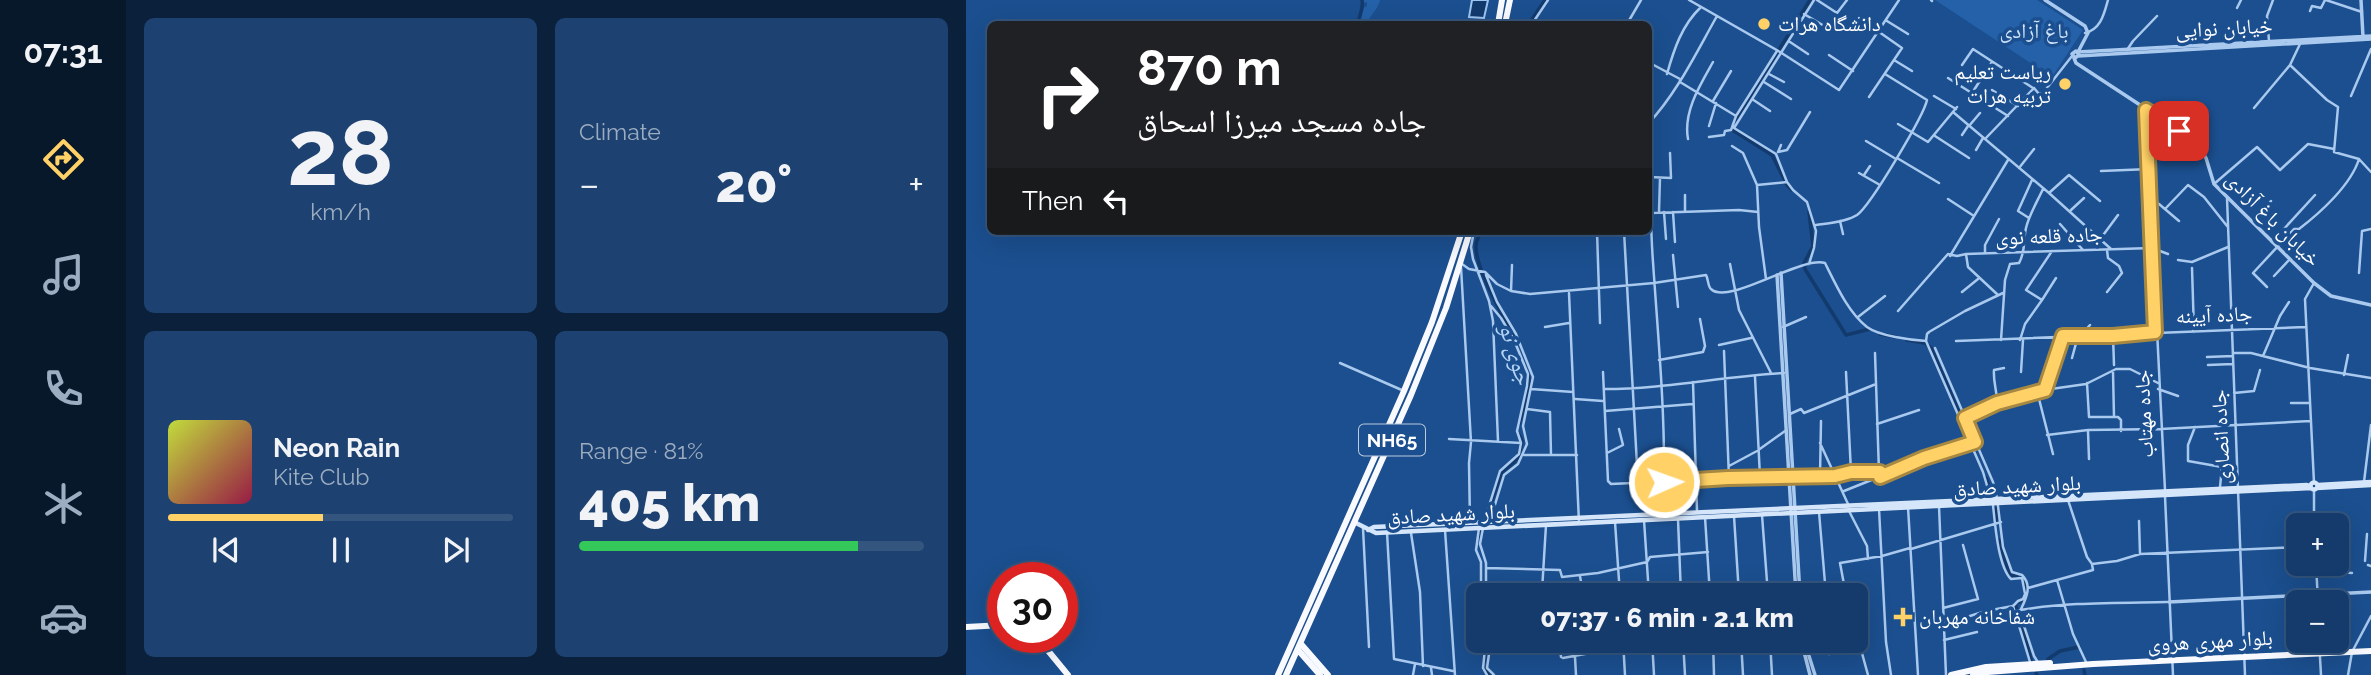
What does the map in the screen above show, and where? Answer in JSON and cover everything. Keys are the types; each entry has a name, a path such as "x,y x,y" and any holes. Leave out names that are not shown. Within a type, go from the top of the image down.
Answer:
{"highway":[{"path":"1498,21 1502,0"},
{"path":"1506,21 1510,0"},
{"path":"1278,675 1404,391 1432,322 1461,235"},
{"name":"NH65","path":"1286,675 1411,395 1446,308 1471,235"},
{"path":"966,626 987,625"},
{"path":"1300,647 1320,675"},
{"path":"1300,647 1328,675"},
{"name":"بلوار مهری هروی","path":"2349,652 2371,651"},
{"path":"1050,653 1069,675"},
{"name":"بلوار مهری هروی","path":"1973,675 2089,664 2319,653"},
{"name":"بلوار مهری هروی","path":"1948,675 1986,667 2034,668"}],"main road":[{"name":"بلوار شهید صادق","path":"2314,486 2371,483"},
{"name":"بلوار شهید صادق","path":"1366,529 1376,533 1470,523 1546,525 1579,520 1615,522 1792,510 1819,512 1849,507 1879,509 1995,500 2371,483"},
{"name":"بلوار شهید صادق","path":"1366,529 1374,527 1445,530 1579,520 2165,493 2220,487 2239,489"},
{"path":"1347,517 1366,529"}],"street":[{"path":"1534,21 1548,0"},
{"path":"1629,21 1641,0"},
{"path":"1689,0 1780,52 1836,90 1841,88 1853,71 1899,0"},
{"path":"1709,137 1725,135 1725,131 1731,130 1815,0 1838,13 1847,0"},
{"path":"1962,65 1973,49 2034,88 2039,94 2043,93 2076,55 2087,33 2085,26 2045,0"},
{"path":"2054,6 2060,0"},
{"path":"2076,55 2087,33 2101,22 2108,1 2103,0"},
{"path":"2237,8 2241,0"},
{"path":"2269,43 2267,16 2273,0"},
{"path":"2310,11 2312,6 2321,8 2325,0 2362,12"},
{"path":"2361,0 2363,38"},
{"path":"1667,74 1683,29 1702,7"},
{"path":"1804,14 1831,30"},
{"path":"1652,120 1680,82 1717,16"},
{"path":"2127,50 2157,16"},
{"path":"1859,18 1902,47 1869,97"},
{"path":"1886,20 1908,33"},
{"name":"خیابان نوایی","path":"2076,55 2269,43 2300,44 2363,38"},
{"name":"خیابان نوایی","path":"2076,55 2088,52 2371,38"},
{"path":"1790,42 1808,54"},
{"path":"2082,43 2082,48 2088,52"},
{"path":"2254,108 2290,65 2300,44"},
{"path":"2351,96 2371,49"},
{"path":"1780,52 1764,82 1738,117 1735,131 1777,153 1787,150 1810,112"},
{"path":"1829,55 1853,71"},
{"name":"خیابان باغ آزادی","path":"2076,55 2076,63 2196,141 2206,158 2214,184 2314,283 2331,296 2371,305"},
{"path":"1894,60 1912,71"},
{"path":"1688,139 1686,128 1697,91 1713,62"},
{"path":"1974,90 1992,62"},
{"path":"1652,65 1680,79 1680,82 1738,117"},
{"path":"2290,65 2338,107 2334,149"},
{"path":"1709,126 1714,102 1731,71"},
{"path":"1769,74 1784,82"},
{"path":"1816,225 1840,221 1859,213 1880,185 1922,116 1927,100 1885,74"},
{"path":"1948,78 2008,116"},
{"path":"1764,82 1791,99"},
{"path":"1976,150 1984,138 2034,88"},
{"path":"1992,90 2018,106"},
{"path":"1934,96 1955,109 1968,126 2100,238 2109,249 2106,256 2109,261 2119,267 2122,273 2107,292"},
{"path":"1752,99 1770,111"},
{"path":"1898,124 1928,142 1955,109"},
{"name":"جاده مهتاب","path":"2146,110 2173,675"},
{"path":"1962,135 1980,113"},
{"path":"1935,136 1969,158"},
{"path":"1866,141 1939,183"},
{"path":"2214,184 2247,153 2257,148 2280,170 2308,144 2334,149 2336,153 2359,159 2371,173"},
{"path":"1781,145 1777,153 1786,182 1807,202 1816,225 1814,248 1806,265"},
{"path":"1732,146 1743,153 1757,185 1766,279"},
{"path":"2019,168 2034,149"},
{"path":"1652,177 1671,178 1670,153"},
{"path":"1898,311 1949,255 2009,159"},
{"path":"2267,287 2253,274 2294,229 2299,229 2319,214 2351,179 2359,159"},
{"path":"1864,175 1870,166"},
{"path":"2101,171 2150,169"},
{"path":"1859,173 1880,185"},
{"path":"2049,193 2069,175 2100,201"},
{"path":"1659,212 1660,177"},
{"path":"2030,219 2018,211 2032,180"},
{"path":"1757,185 1786,182"},
{"path":"2165,209 2188,185 2204,197 2227,226"},
{"path":"2001,340 2005,280 2010,264 2019,263 2024,252 2025,229 2043,189"},
{"path":"1685,195 1685,211"},
{"path":"2272,242 2315,195"},
{"path":"2070,211 2084,198"},
{"name":"جاده انصاری","path":"2227,198 2245,675"},
{"path":"1948,200 1975,216"},
{"path":"2150,201 2179,221"},
{"path":"2253,223 2271,201"},
{"path":"1652,213 1739,210 1758,212"},
{"path":"1664,212 1666,239"},
{"path":"1673,212 1675,242"},
{"path":"2100,238 2118,215"},
{"path":"1985,253 1985,245 1999,219"},
{"path":"1840,221 1843,234"},
{"path":"2060,224 2084,250"},
{"path":"2359,273 2362,231 2371,229"},
{"path":"1472,235 1471,247 1491,306 1493,321 1498,441"},
{"path":"1597,235 1601,323"},
{"path":"1624,235 1638,483"},
{"path":"1652,235 1662,387 1664,482"},
{"path":"2178,260 2192,262 2228,247"},
{"path":"2152,248 2168,254"},
{"name":"جاده قلعه نوی","path":"1949,255 2152,248"},
{"path":"2042,300 2026,290 2052,251"},
{"path":"1966,254 1966,265 1998,295"},
{"path":"1673,255 1678,307"},
{"path":"2274,276 2290,259"},
{"path":"1461,263 1465,267 1485,272 1497,284 1511,291 1530,294 1599,289 1707,275 1713,291 1737,291 1779,274 1820,262 1825,263 1838,291 1868,327 1880,333 1926,341"},
{"path":"1461,263 1471,442 1470,523"},
{"path":"1730,264 1740,310 1751,338 1770,373"},
{"path":"1511,291 1512,265"},
{"path":"2192,268 2194,333"},
{"path":"1485,272 1497,302 1522,347 1533,377 1523,429 1527,444 1524,455 1518,464 1504,475 1484,525 1480,544 1486,583"},
{"path":"1779,274 1789,414 1790,477"},
{"path":"2021,372 2025,324 2056,278"},
{"path":"1962,292 1978,279"},
{"path":"2314,283 2305,299 2314,513"},
{"path":"1569,291 1579,520"},
{"path":"1972,443 1945,389 1926,341 1927,334 2003,293"},
{"path":"1858,317 1885,296"},
{"path":"2263,356 2274,328 2289,302"},
{"path":"1481,583 1481,562 1476,550 1500,471 1519,454 1521,443 1517,430 1528,374 1514,340 1491,306"},
{"path":"1782,327 1807,317"},
{"path":"1659,360 1703,352 1705,346 1700,319"},
{"path":"1545,327 1570,323"},
{"path":"2072,358 2079,336 2090,325"},
{"name":"جاده آیینه","path":"1956,341 2306,327"},
{"path":"2045,390 2063,336"},
{"path":"2113,336 2114,365"},
{"path":"1719,345 1751,338"},
{"path":"1935,348 1965,418 1995,500 2007,575 2011,579 2022,578 2025,583 2023,599 2013,606 1944,624"},
{"path":"1724,351 1728,478"},
{"path":"1875,353 1880,474"},
{"path":"2207,357 2251,353 2344,375 2371,378"},
{"path":"2344,375 2348,355"},
{"path":"1340,363 1404,391"},
{"path":"2207,365 2233,364"},
{"path":"1997,403 1994,370 2004,368"},
{"path":"1965,418 1997,403 2036,391 2088,383 2113,370 2130,369 2158,383"},
{"path":"2113,370 2114,417"},
{"path":"2234,393 2254,391 2260,370"},
{"path":"1603,372 1609,483 1835,476 1851,472 1880,474"},
{"path":"1846,372 1851,472"},
{"path":"1604,389 1662,387 1785,373"},
{"path":"1785,373 1786,431 1798,583"},
{"path":"1755,377 1759,477"},
{"path":"1693,382 1697,515"},
{"path":"2088,383 2089,417 2114,417 2121,420 2121,431"},
{"path":"1789,414 1801,410 1804,413 1876,384"},
{"path":"1945,389 1951,386"},
{"path":"1531,389 1575,392"},
{"path":"2158,389 2178,396"},
{"path":"2036,391 2053,454"},
{"path":"1575,399 1605,401"},
{"path":"2291,403 2309,403"},
{"path":"1605,411 1694,404"},
{"path":"1527,409 1550,412 1551,455"},
{"path":"1877,424 1919,410"},
{"path":"1820,476 1821,421"},
{"path":"2047,435 2088,430 2121,431 2310,421"},
{"path":"2364,482 2371,425"},
{"path":"2195,427 2188,445 2188,461 2222,467 2220,487"},
{"path":"1607,453 1623,444 1619,429"},
{"path":"2088,430 2089,459"},
{"path":"1729,466 1786,431"},
{"path":"1449,439 1521,443"},
{"path":"1820,443 1867,546 1868,559"},
{"path":"1844,491 1880,474 1972,443"},
{"path":"1524,455 1577,455"},
{"path":"2028,588 2093,570 2067,498"},
{"path":"1995,500 1997,523 2012,572 2025,577 2028,588 2018,610 2034,668"},
{"path":"1908,505 1919,675"},
{"path":"1939,506 1944,640 1948,675"},
{"path":"1879,509 1886,642 1891,675"},
{"path":"1819,512 1825,583"},
{"path":"1762,514 1767,583"},
{"path":"1734,516 1738,583"},
{"path":"1705,517 1710,583"},
{"path":"1678,519 1681,583"},
{"path":"1644,520 1650,583"},
{"path":"2138,521 2140,554"},
{"path":"1615,522 1619,583"},
{"path":"1844,583 1840,563 1882,556 1997,523"},
{"path":"1542,583 1546,525"},
{"path":"1366,529 1369,647"},
{"path":"1410,529 1420,592 1423,666"},
{"path":"1387,532 1394,659 1454,673 1445,530"},
{"path":"2365,561 2369,542 2367,534"},
{"path":"1943,608 1978,599 1963,545"},
{"path":"2092,564 2117,561 2140,554 2286,548"},
{"path":"1486,568 1560,570 1561,577 1580,576 1647,562 1650,557 1708,552"},
{"path":"1580,576 1581,583"},
{"path":"2057,580 2073,634 2089,664"},
{"path":"2349,593 2371,592"},
{"path":"2018,610 2065,605 2286,596"},
{"path":"2013,606 2018,610 2034,656 2034,668"},
{"path":"2348,675 2352,652 2371,616"},
{"path":"1944,640 1978,632"},
{"path":"1485,653 1483,668 1488,675"},
{"path":"1489,653 1487,668 1494,675"},
{"path":"1560,653 1561,658 1588,653"},
{"path":"1624,653 1625,675"},
{"path":"1653,653 1654,675"},
{"path":"1684,653 1685,675"},
{"path":"1713,653 1714,675"},
{"path":"1742,653 1743,675"},
{"path":"1771,653 1772,675"},
{"path":"1806,653 1813,675"},
{"path":"1829,654 1833,653"},
{"path":"1862,653 1868,675"},
{"path":"2319,653 2320,675"},
{"path":"1574,657 1576,675"},
{"path":"1413,675 1415,664"},
{"path":"1432,668 1432,675"}],"green space":[{"path":"1363,0 1380,0 1377,7 1368,21 1359,21 1358,17 1367,6 1367,2 1364,3"},
{"name":"باغ آزادی","path":"1935,0 2037,0 2083,30 2052,77"}],"shaded area":[{"path":"1472,0 1488,0 1484,18 1469,17"}],"waterway":[{"path":"1359,21 1362,0"},
{"name":"جوی نو","path":"1531,21 1545,0"},
{"path":"1735,120 1810,0"},
{"path":"1732,127 1734,131 1772,155 1792,190"},
{"path":"1809,212 1813,246 1804,263 1805,269 1846,335 1870,329"},
{"name":"جوی نو","path":"1480,235 1476,246 1480,267 1514,338"},
{"path":"1880,334 1896,337"},
{"path":"1907,340 1925,343 1931,348 1973,445"},
{"name":"جوی نو","path":"1519,424 1530,386 1528,374"},
{"name":"جوی نو","path":"1479,536 1502,472 1519,456 1522,441 1519,435"},
{"path":"1986,478 1992,494"},
{"path":"1996,508 1996,522"},
{"path":"1999,540 2010,575 2017,577"},
{"path":"2026,582 2024,600 2015,604 2031,661"},
{"path":"2048,659 2060,651 2079,647"},
{"path":"1484,662 1485,653"},
{"path":"1484,669 1491,675"},
{"path":"2084,670 2085,675"}],"place":[{"name":"دانشگاه هرات","path":"1764,24"},
{"name":"ریاست تعلیم تربیه هرات","path":"2065,84"},
{"name":"شفاخانه مهربان","path":"1903,617"}],"route":[{"path":"1664,482 1835,476 1851,472 1880,472 1880,477 1924,458 1975,442 1965,418 1997,403 2045,390 2063,336 2113,336 2155,332 2146,110 2179,131"}]}
